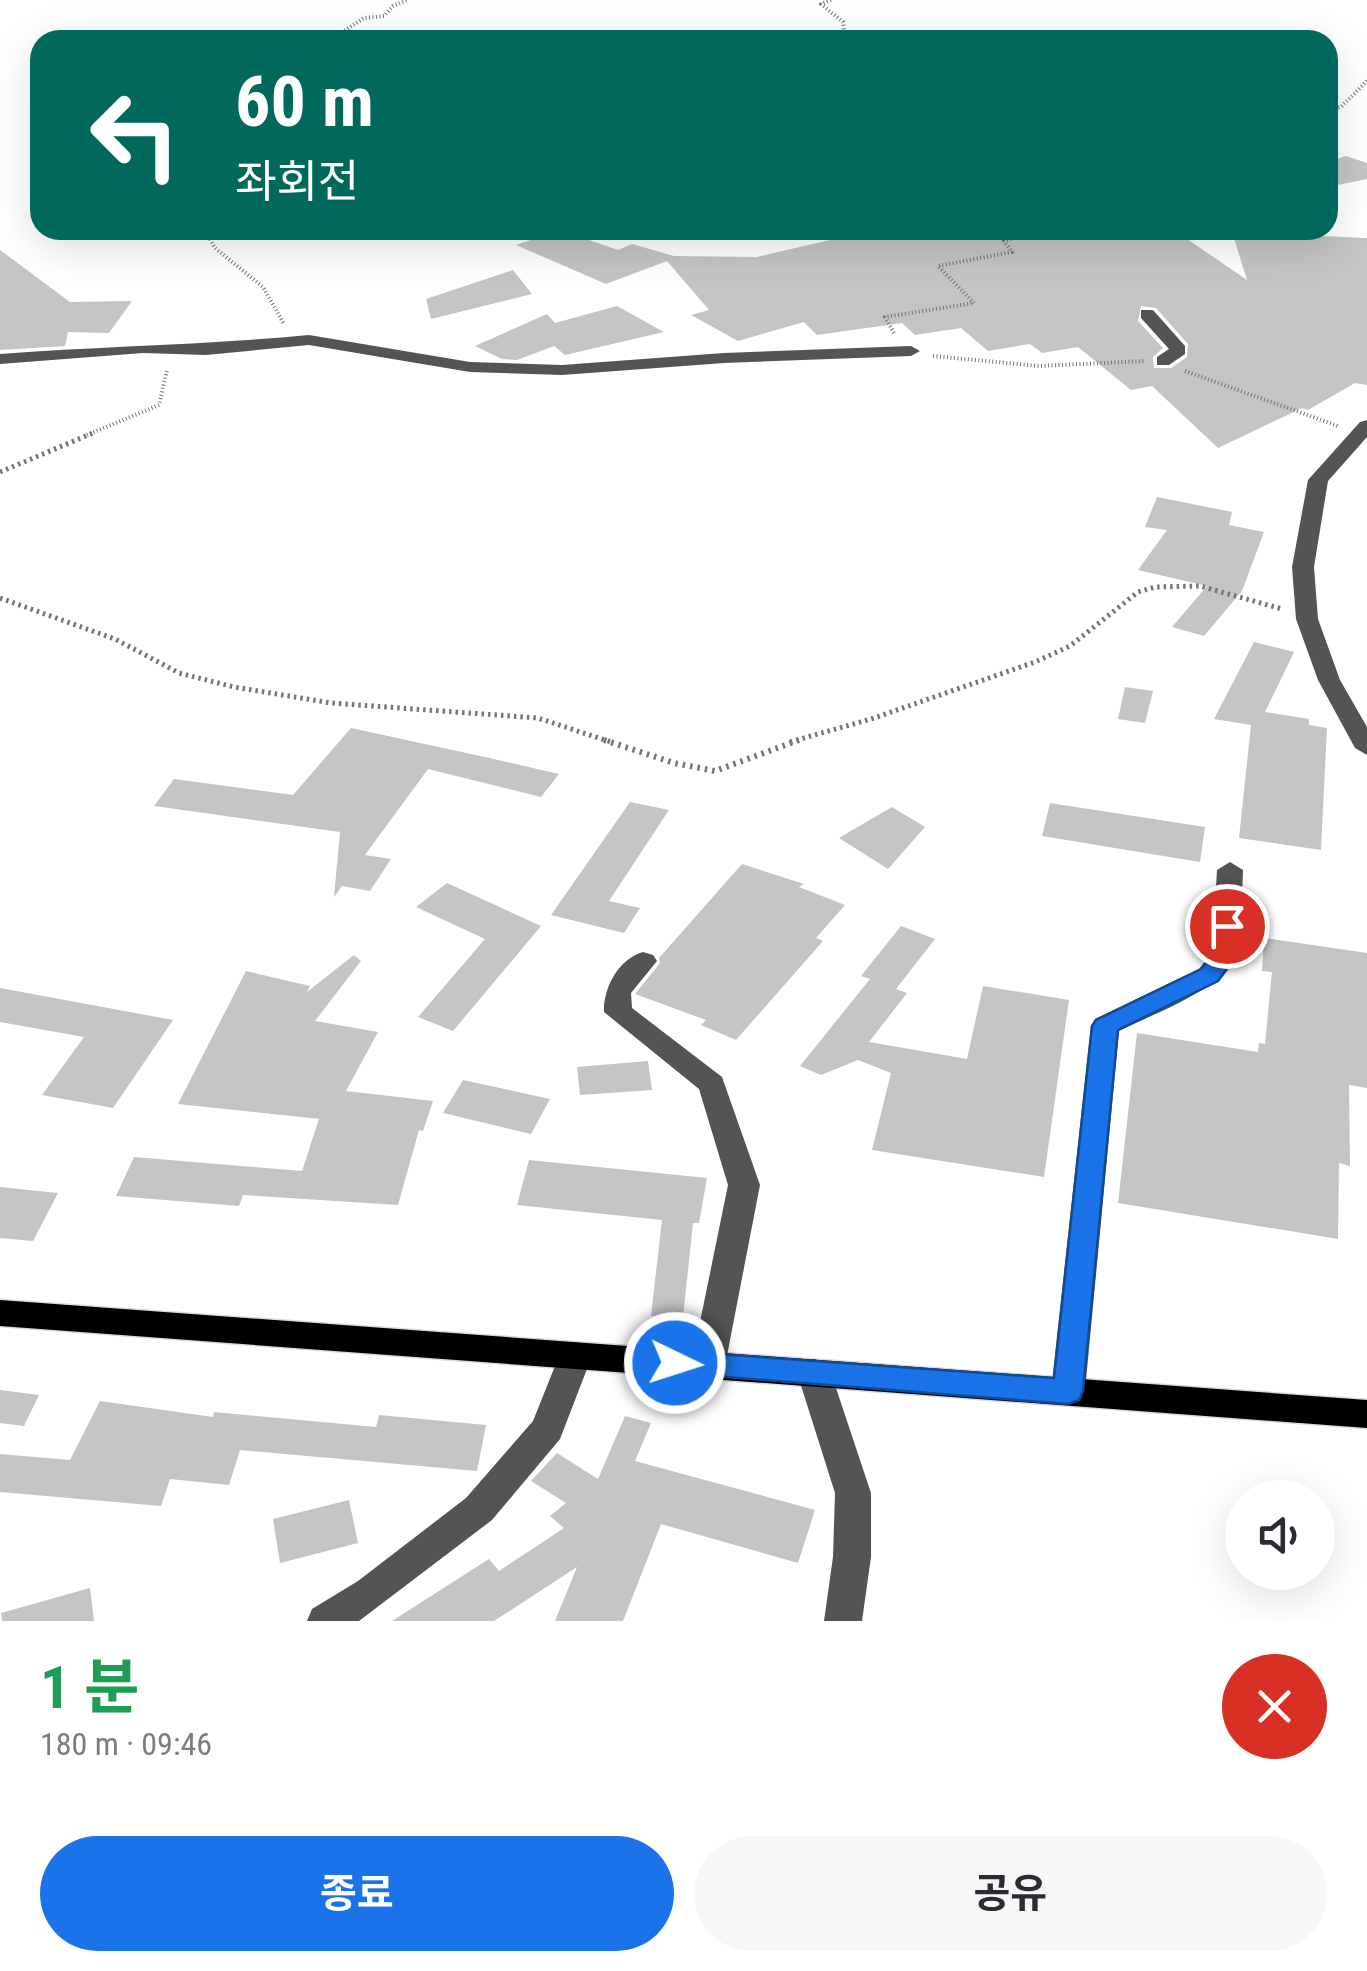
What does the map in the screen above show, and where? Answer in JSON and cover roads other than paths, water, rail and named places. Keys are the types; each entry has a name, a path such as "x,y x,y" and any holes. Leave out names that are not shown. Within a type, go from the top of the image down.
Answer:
{"main road":[{"path":"0,1313 1367,1414"}],"street":[{"path":"1147,314 1179,350 1162,361"},
{"path":"0,358 206,350 309,340 470,367 562,370 724,358 910,352"},
{"path":"1363,430 1318,480 1304,567 1306,620 1329,680 1367,748"},
{"path":"1068,1391 1105,1026 1210,975 1226,954 1230,870"},
{"path":"643,960 617,992 618,1012 712,1084 744,1186 708,1366"},
{"path":"326,1621 372,1593 479,1509 548,1429 575,1356"},
{"path":"814,1373 853,1492 852,1557 843,1621"}]}
